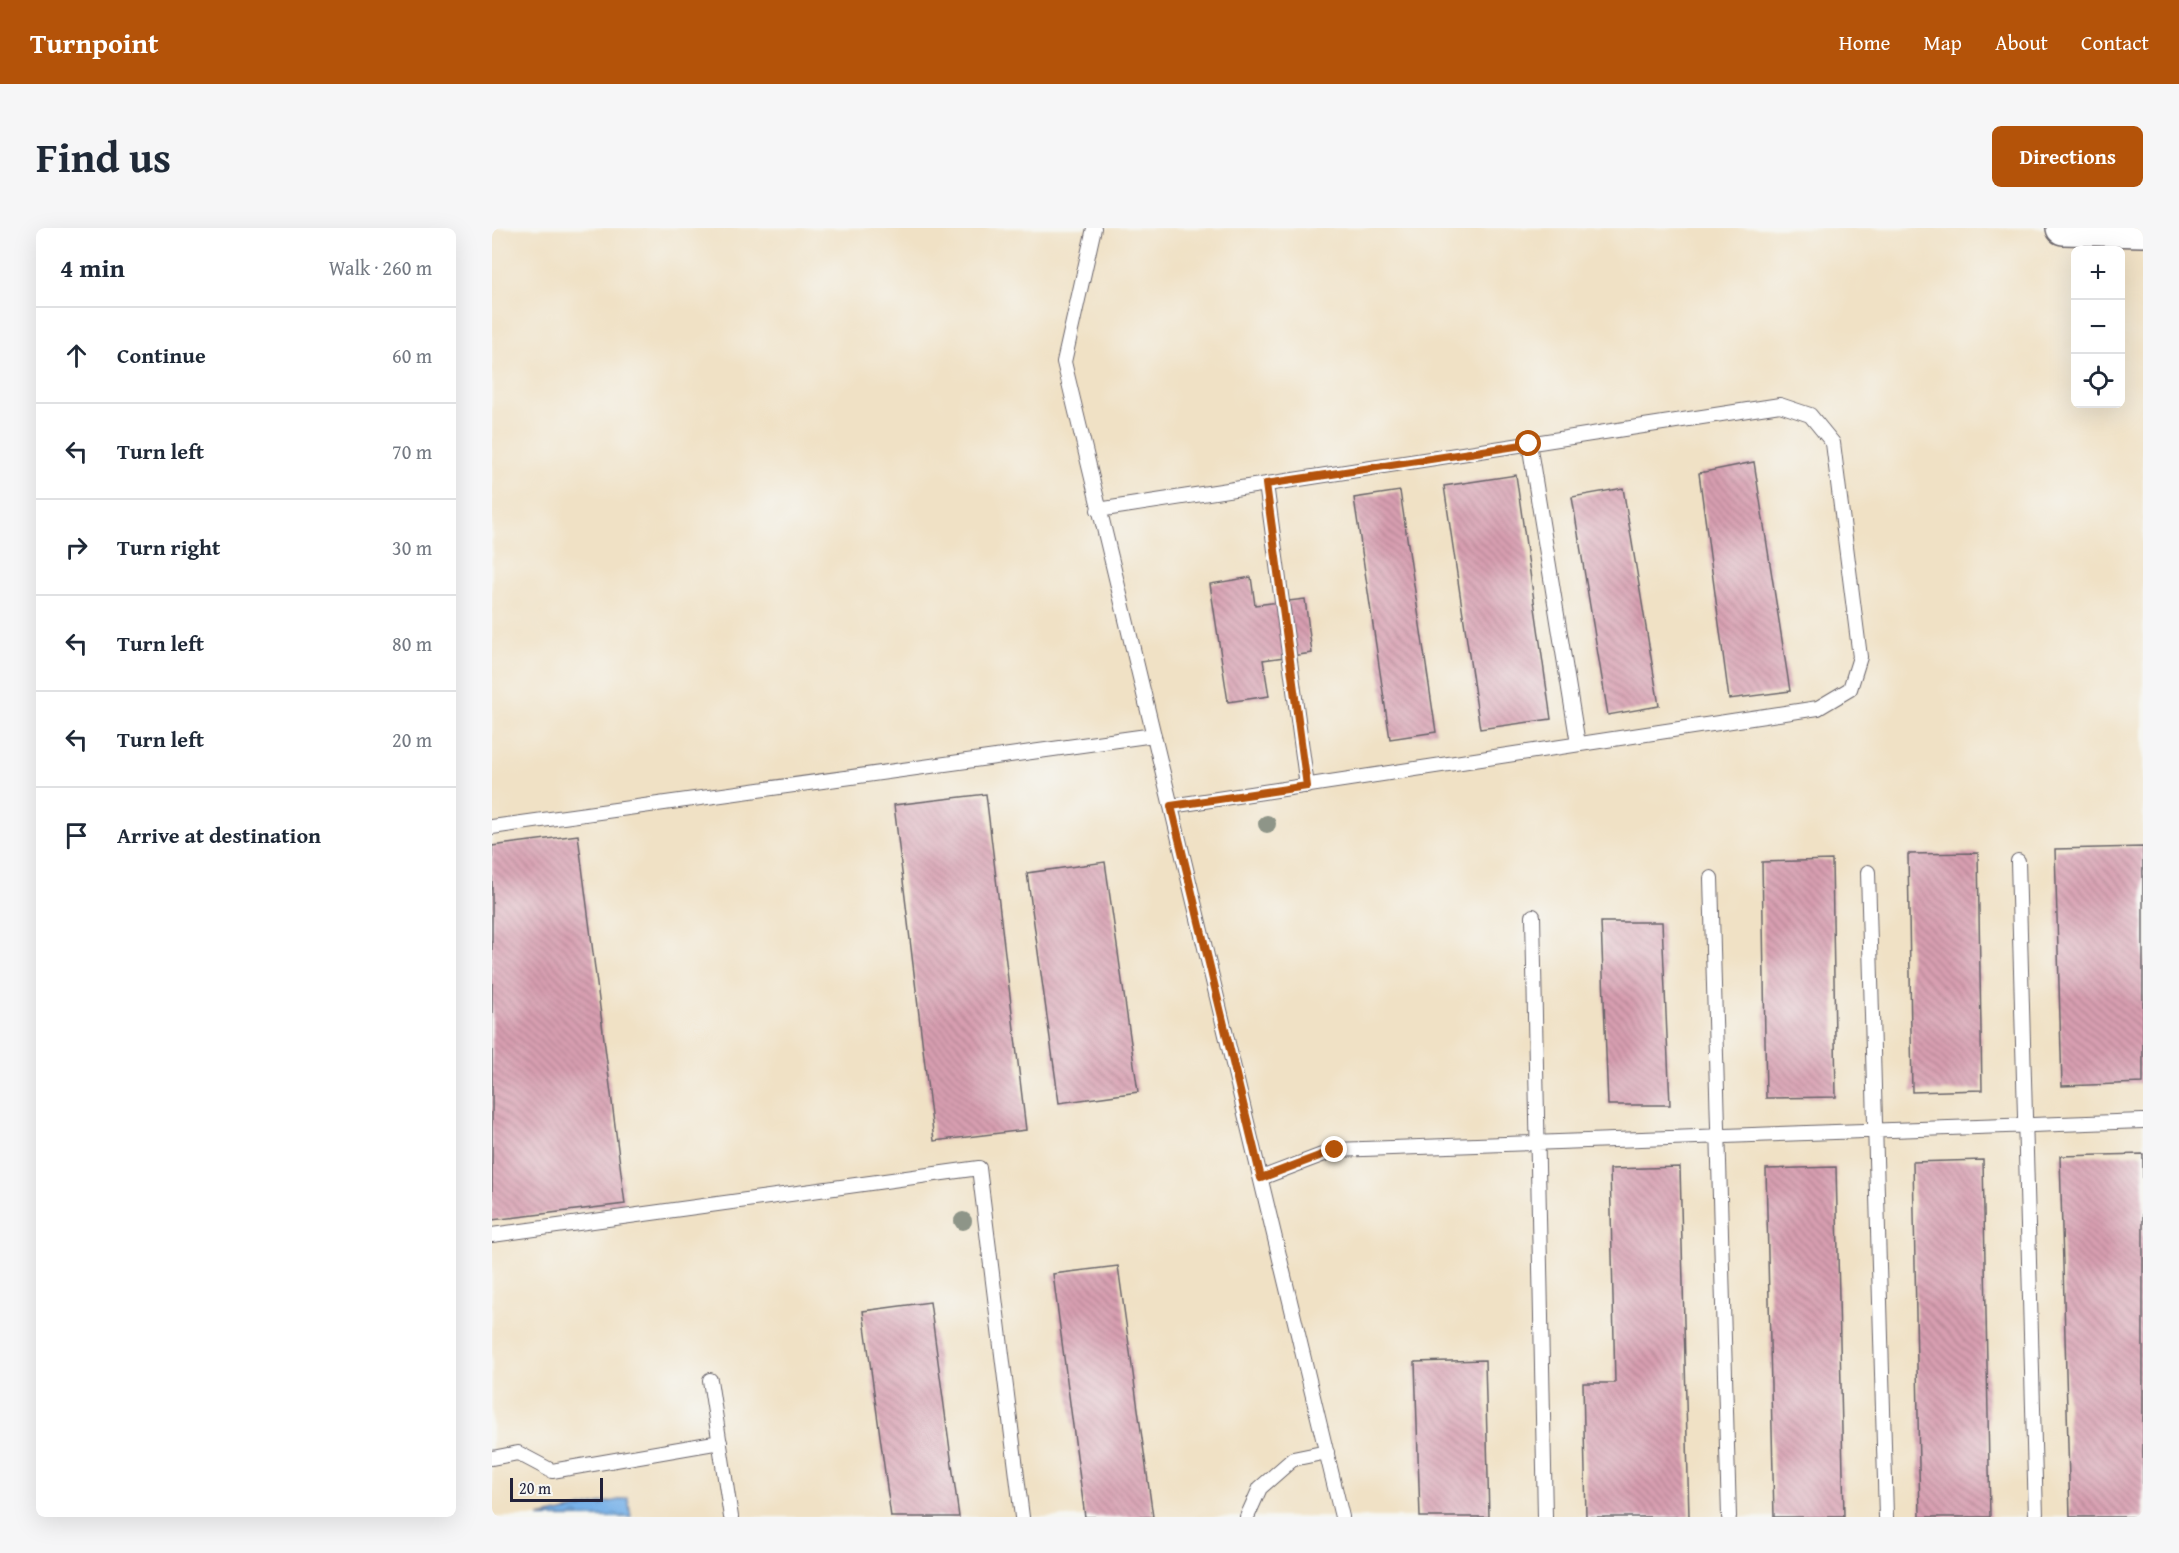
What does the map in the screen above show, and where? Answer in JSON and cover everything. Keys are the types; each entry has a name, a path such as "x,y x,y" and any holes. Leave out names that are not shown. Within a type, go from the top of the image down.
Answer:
{"highway":[{"path":"2063,228 2143,230"}],"lane":[{"path":"1094,228 1064,362 1341,1517"},
{"path":"1098,510 1780,405 1810,415 1833,443 1860,657 1850,689 1818,708 1171,806"},
{"path":"1529,444 1578,744"},
{"path":"1266,484 1307,786"},
{"path":"492,827 1154,735"},
{"path":"2018,861 2036,1517"},
{"path":"1868,872 1886,1517"},
{"path":"1711,878 1729,1517"},
{"path":"1533,916 1545,1517"},
{"path":"1261,1178 1335,1150 2143,1121"},
{"path":"492,1235 979,1168 1022,1517"},
{"path":"710,1380 731,1517"},
{"path":"492,1458 518,1453 552,1471 720,1442"},
{"path":"1247,1517 1260,1488 1293,1459 1327,1452"}],"water":[{"path":"628,1498 631,1517 539,1517"}],"building":[{"path":"1754,462 1790,691 1729,699 1699,473"},
{"path":"1516,475 1551,719 1480,729 1444,486"},
{"path":"1623,488 1659,706 1608,715 1572,497"},
{"path":"1400,491 1436,732 1390,739 1354,498"},
{"path":"1251,577 1255,605 1305,599 1312,653 1263,660 1269,696 1228,702 1210,584"},
{"path":"986,794 1026,1130 934,1141 894,805"},
{"path":"578,835 625,1204 492,1220 492,846"},
{"path":"2143,847 2143,1083 2062,1086 2055,849"},
{"path":"1978,853 1982,1090 1912,1092 1908,854"},
{"path":"1832,860 1836,1097 1766,1098 1762,862"},
{"path":"1105,862 1138,1092 1059,1103 1027,873"},
{"path":"1601,922 1662,922 1670,1105 1608,1105"},
{"path":"2143,1154 2143,1517 2070,1517 2060,1156"},
{"path":"1983,1160 1990,1517 1920,1517 1913,1162"},
{"path":"1680,1167 1689,1517 1586,1517 1583,1383 1615,1383 1610,1169"},
{"path":"1836,1167 1844,1517 1774,1517 1766,1169"},
{"path":"1118,1266 1153,1517 1085,1517 1053,1274"},
{"path":"930,1302 959,1517 891,1517 863,1311"},
{"path":"1485,1360 1489,1517 1420,1517 1415,1362"}],"route":[{"path":"1335,1150 1261,1178 1171,806 1307,786 1266,484 1529,444"}]}
